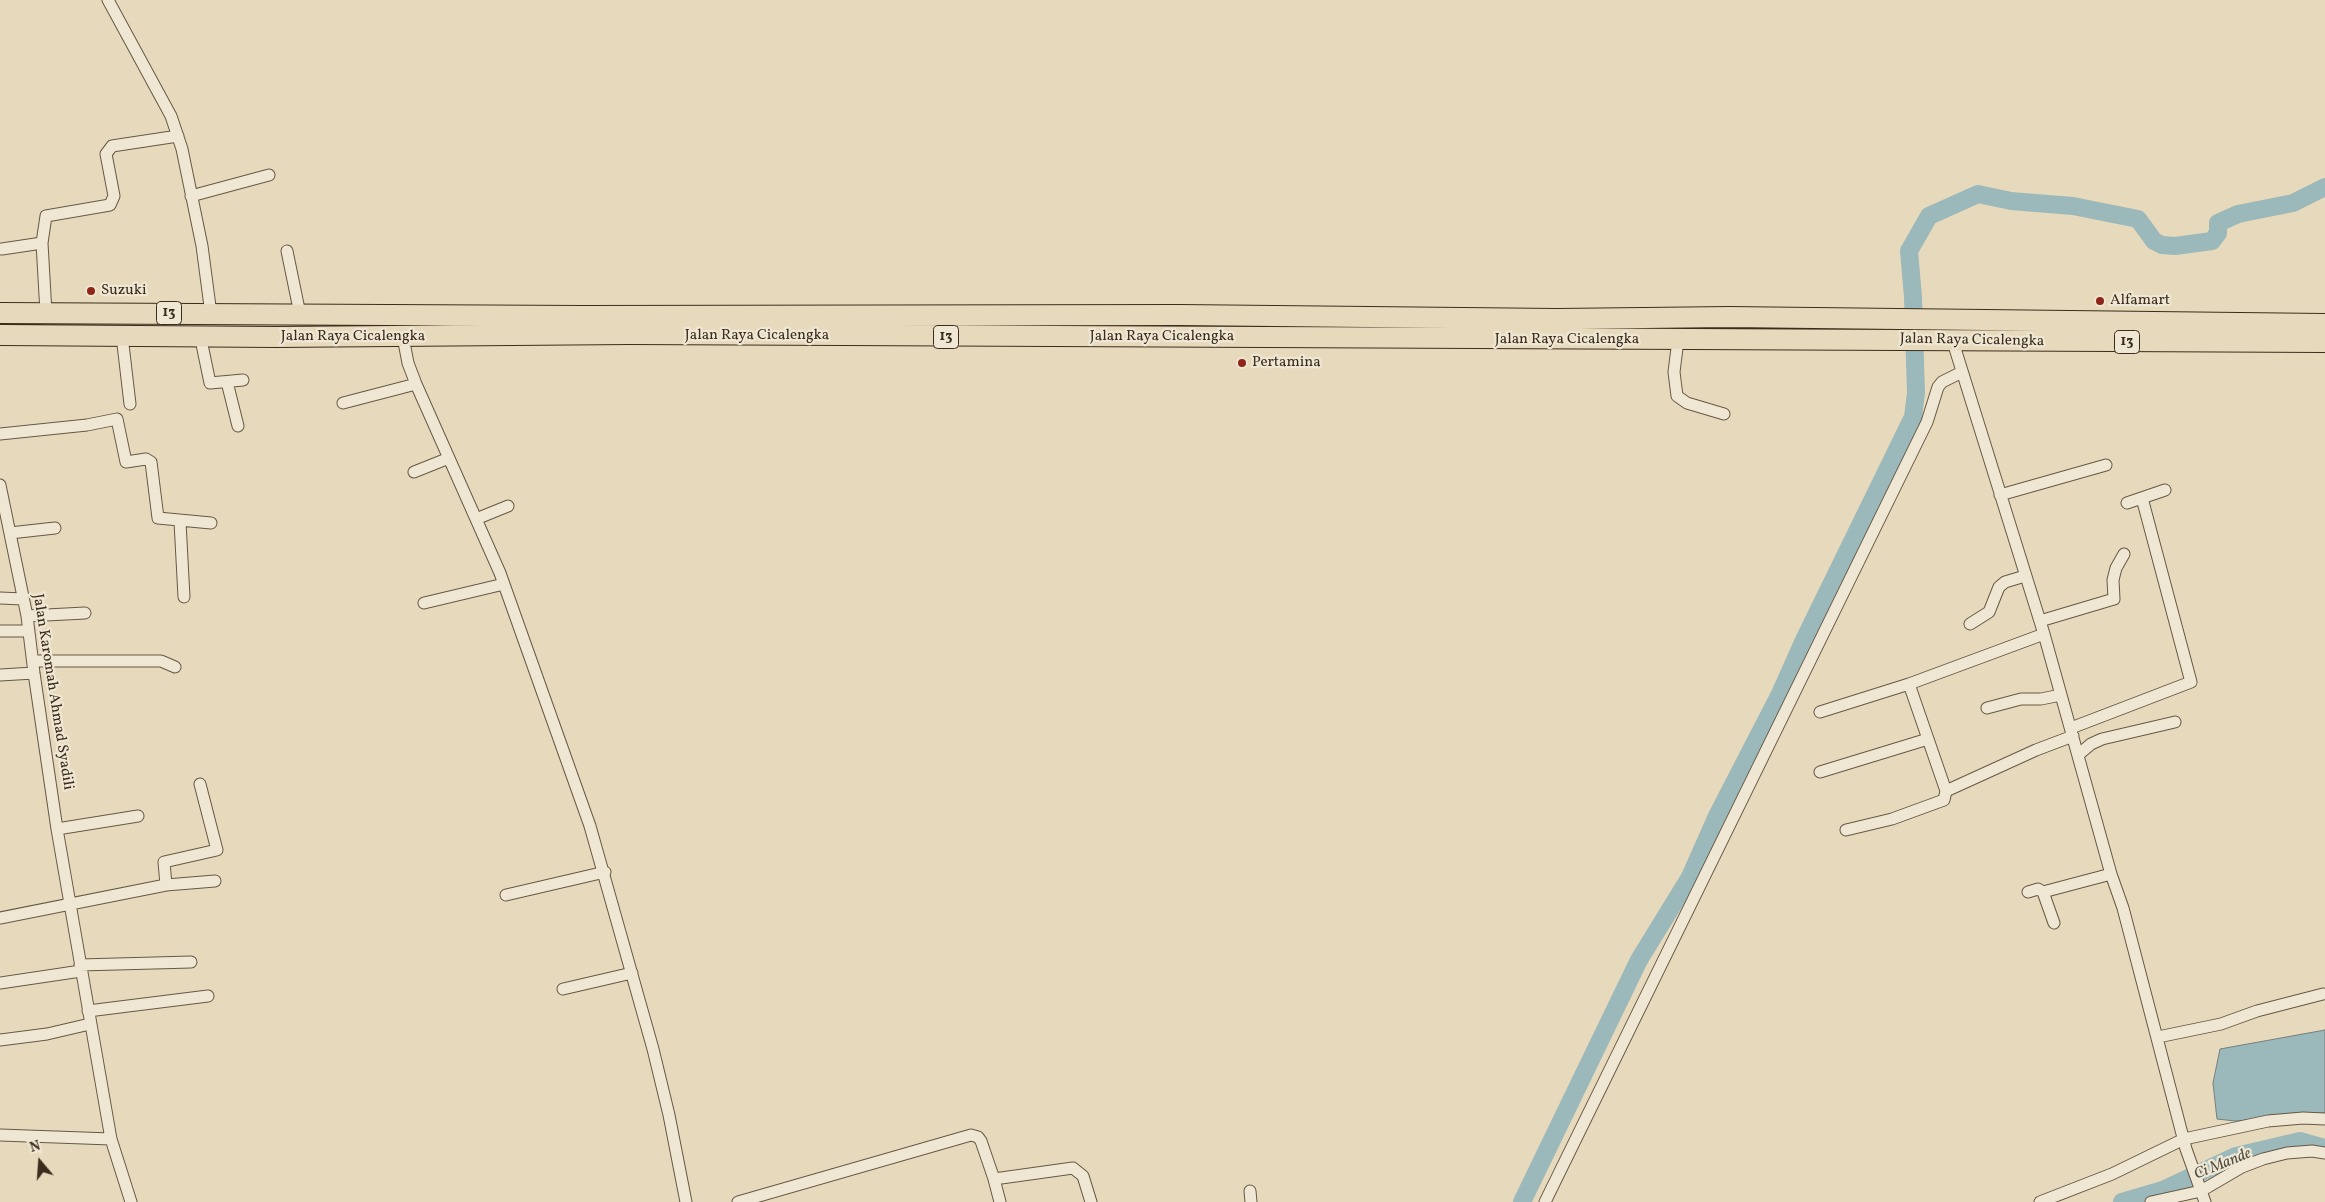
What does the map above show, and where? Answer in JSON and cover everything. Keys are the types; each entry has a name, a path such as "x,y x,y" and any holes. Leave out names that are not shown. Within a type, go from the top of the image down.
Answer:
{"highway":[{"name":"Jalan Raya Cicalengka","path":"0,313 922,317 1180,315 1556,319 1738,317 2325,324"},
{"path":"276,314 276,337"},
{"name":"Jalan Raya Cicalengka","path":"0,335 403,337 630,334 1893,340 1953,342 2325,342"}],"street":[{"path":"108,0 171,116 178,136 202,246 211,314"},
{"path":"46,313 42,243 44,219 49,214 110,205 113,202 114,196 106,154 112,146 178,136"},
{"path":"192,196 269,174"},
{"path":"2,249 42,243"},
{"path":"287,251 300,314"},
{"path":"200,335 210,383 243,380"},
{"path":"122,336 130,404"},
{"path":"403,337 408,364 416,384 504,584 605,872 669,1115 686,1202"},
{"path":"1678,340 1674,372 1677,396 1687,403 1724,414"},
{"path":"1953,342 2044,634 2111,874 2123,908 2185,1144 2202,1193"},
{"path":"1545,1202 1919,439 1927,422 1938,387 1942,382 1962,372"},
{"path":"227,382 238,426"},
{"path":"343,403 416,384"},
{"path":"0,434 87,425 117,419 126,462 146,459 151,462 158,518 180,522 211,523"},
{"path":"414,472 449,458"},
{"path":"2000,495 2106,465"},
{"name":"Jalan Karomah Ahmad Syadili","path":"0,485 6,526 27,616 34,674 80,968 111,1139 131,1202"},
{"path":"2127,503 2164,490"},
{"path":"1946,791 2072,732 2191,682 2142,498"},
{"path":"476,519 508,506"},
{"path":"180,522 184,597"},
{"path":"6,526 55,528"},
{"path":"2040,621 2114,599 2113,580 2116,568 2124,554"},
{"path":"1970,624 1989,612 2000,588 2005,582 2026,576"},
{"path":"424,603 504,584"},
{"path":"0,598 23,598"},
{"path":"27,616 86,613"},
{"path":"0,632 29,631"},
{"path":"1820,712 1910,684 2044,634"},
{"path":"33,661 161,661 175,668"},
{"path":"0,675 34,674"},
{"path":"1846,830 1892,819 1942,803 1946,791 1910,684"},
{"path":"1987,708 2021,699 2042,699 2061,695"},
{"path":"2078,754 2091,744 2102,739 2175,722"},
{"path":"1820,772 1928,739"},
{"path":"166,885 164,862 217,850 200,784"},
{"path":"58,829 138,816"},
{"path":"506,895 605,872"},
{"path":"2043,892 2111,874"},
{"path":"0,918 166,885 215,881"},
{"path":"2028,892 2038,889 2043,892 2054,923"},
{"path":"0,983 80,968 191,962"},
{"path":"563,989 632,972"},
{"path":"2158,1037 2221,1024 2257,1011 2322,994"},
{"path":"88,1011 208,996"},
{"path":"0,1040 47,1034 90,1024"},
{"path":"2040,1202 2185,1144 2268,1121 2303,1118 2325,1120"},
{"path":"0,1135 111,1139"},
{"path":"738,1202 971,1135 978,1137 981,1141 1000,1202"},
{"path":"2151,1202 2202,1193 2242,1168 2263,1159 2288,1153 2312,1151 2325,1153"},
{"path":"994,1179 1073,1168 1082,1176 1091,1202"}],"water":[{"path":"2325,1030 2325,1113 2235,1121 2217,1119 2213,1083 2220,1049"}],"waterway":[{"path":"1522,1202 1639,960 1690,877 1717,816 1780,694 1804,640 1913,417 1916,393 1913,297 1909,251 1929,216 1978,194 2011,201 2073,206 2138,219 2154,241 2162,245 2175,246 2212,241 2218,233 2218,223 2238,214 2293,203 2325,187"},
{"name":"Ci Mande","path":"2122,1202 2163,1190 2236,1156 2300,1141 2325,1148"}],"place":[{"name":"Suzuki","path":"91,291"},
{"name":"Alfamart","path":"2100,301"},
{"name":"Pertamina","path":"1242,363"}]}
